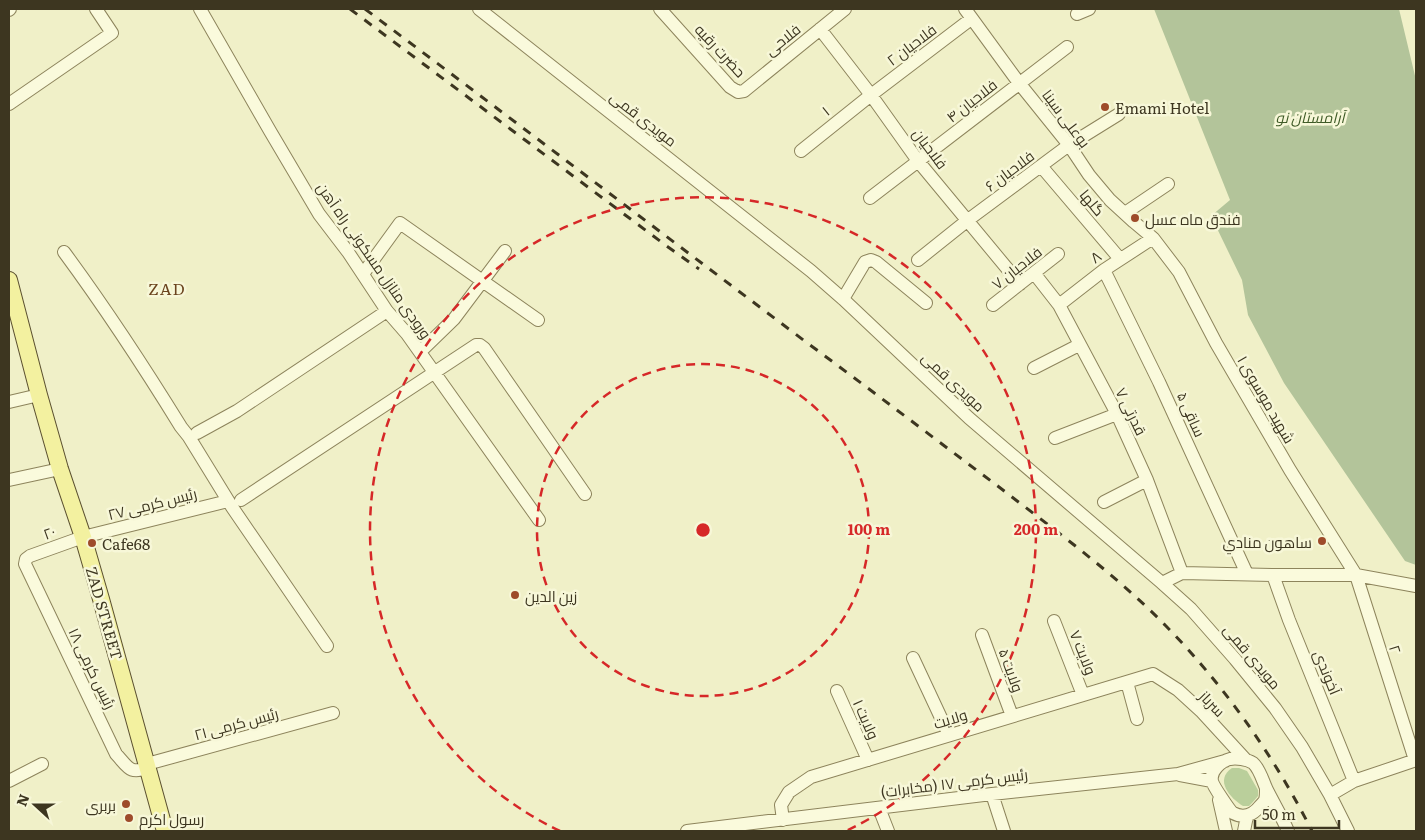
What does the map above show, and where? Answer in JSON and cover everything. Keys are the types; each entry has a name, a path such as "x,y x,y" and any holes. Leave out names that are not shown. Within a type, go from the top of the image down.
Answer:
{"main road":[{"name":"ZAD STREET","path":"9,280 15,323 83,537 165,831"}],"street":[{"path":"9,104 112,34 96,9"},
{"name":"ورودی منازل مسکونی راه آهن","path":"200,9 319,214 539,520"},
{"name":"مویدی قمی","path":"479,9 811,271 969,418 1191,609 1236,659 1302,747 1330,795 1348,831"},
{"name":"فلاحی","path":"738,92 744,90 845,9"},
{"path":"1077,14 1089,9"},
{"name":"حضرت رقیه","path":"665,10 730,87 738,92"},
{"name":"بوعلی سینا","path":"968,14 1069,145 1089,175 1110,200 1153,238"},
{"name":"فلاحیان ۲","path":"871,95 968,14"},
{"name":"فلاحیان","path":"820,29 871,95 918,161 1020,284"},
{"name":"فلاحیان ۴","path":"870,198 1067,47"},
{"name":"۱","path":"800,151 871,95"},
{"name":"فلاحیان ۶","path":"918,260 968,220 1069,145 1119,114"},
{"name":"گلها","path":"1041,166 1120,259"},
{"path":"1125,213 1168,184"},
{"path":"363,274 400,223 538,320"},
{"name":"۸","path":"1059,305 1104,270 1153,238"},
{"name":"شهید موسوی ۱","path":"1153,238 1179,272 1220,352 1290,470 1356,575"},
{"path":"420,352 454,319 504,251"},
{"path":"64,252 96,295 235,501 327,646"},
{"name":"فلاحیان ۷","path":"993,305 1058,254"},
{"path":"843,300 865,262 871,260 876,262 926,303"},
{"name":"ساقی ۵","path":"1104,270 1159,382 1247,574"},
{"name":"قدرتی ۷","path":"1034,273 1059,305 1117,414 1147,480 1182,573"},
{"path":"197,433 237,412 387,310"},
{"name":"رئیس کرمی ۲۷","path":"83,537 235,501 476,345 484,348 585,494"},
{"path":"1034,368 1079,345"},
{"path":"9,402 39,395"},
{"path":"1055,438 1117,414"},
{"path":"9,480 60,469"},
{"path":"1104,502 1147,480"},
{"name":"۲۰","path":"26,559 83,537"},
{"name":"رئیس کرمی ۱۸","path":"26,559 25,564 116,754 130,769 137,772 148,766"},
{"path":"1162,583 1182,573 1356,575 1416,586"},
{"name":"آخوندی","path":"1273,575 1289,620 1354,781"},
{"name":"۲","path":"1356,575 1416,760"},
{"name":"ولایت ۷","path":"1054,621 1083,694"},
{"name":"ولایت ۵","path":"982,635 1012,716"},
{"path":"913,658 949,735"},
{"name":"ولایت","path":"783,820 781,805 789,792 810,777 1152,674"},
{"name":"سرباز","path":"1152,674 1178,690 1246,760"},
{"path":"1127,682 1137,719"},
{"name":"ولایت ۱","path":"837,691 868,760"},
{"name":"رئیس کرمی ۲۱","path":"148,766 333,713"},
{"path":"1226,831 1214,784 1215,769 1224,761 1231,759 1246,760 1253,763 1288,831"},
{"path":"1330,795 1354,781 1416,760"},
{"name":"رئیس کرمی ۱۷ (مخابرات)","path":"686,831 766,827 783,820 992,794 1178,774 1224,761"},
{"path":"9,781 42,764"},
{"path":"1178,774 1214,784 1230,810 1235,814 1247,816 1257,810 1265,801 1266,789"},
{"path":"992,794 1004,831"},
{"path":"879,808 888,831"},
{"path":"1244,831 1247,816"}],"green space":[{"name":"آرامستان نو","path":"1154,9 1399,9 1416,80 1416,565 1405,561 1284,383 1248,315 1242,280 1211,216 1230,200"},
{"path":"1232,768 1247,771 1258,790 1258,796 1249,806 1243,806 1238,803 1226,788 1224,778"}],"railway":[{"path":"350,9 699,269"},
{"path":"365,9 999,487 1085,553 1126,588 1165,625 1208,672 1264,749 1312,831"}],"place":[{"name":"Emami Hotel","path":"1105,107"},
{"name":"فندق ماه عسل","path":"1135,218"},
{"name":"ساهون منادي","path":"1322,541"},
{"name":"Cafe68","path":"92,543"},
{"name":"زین الدین","path":"515,595"},
{"name":"بربری","path":"126,804"},
{"name":"رسول اکرم","path":"129,818"}],"district":[{"name":"ZAD","path":"167,288"}]}
